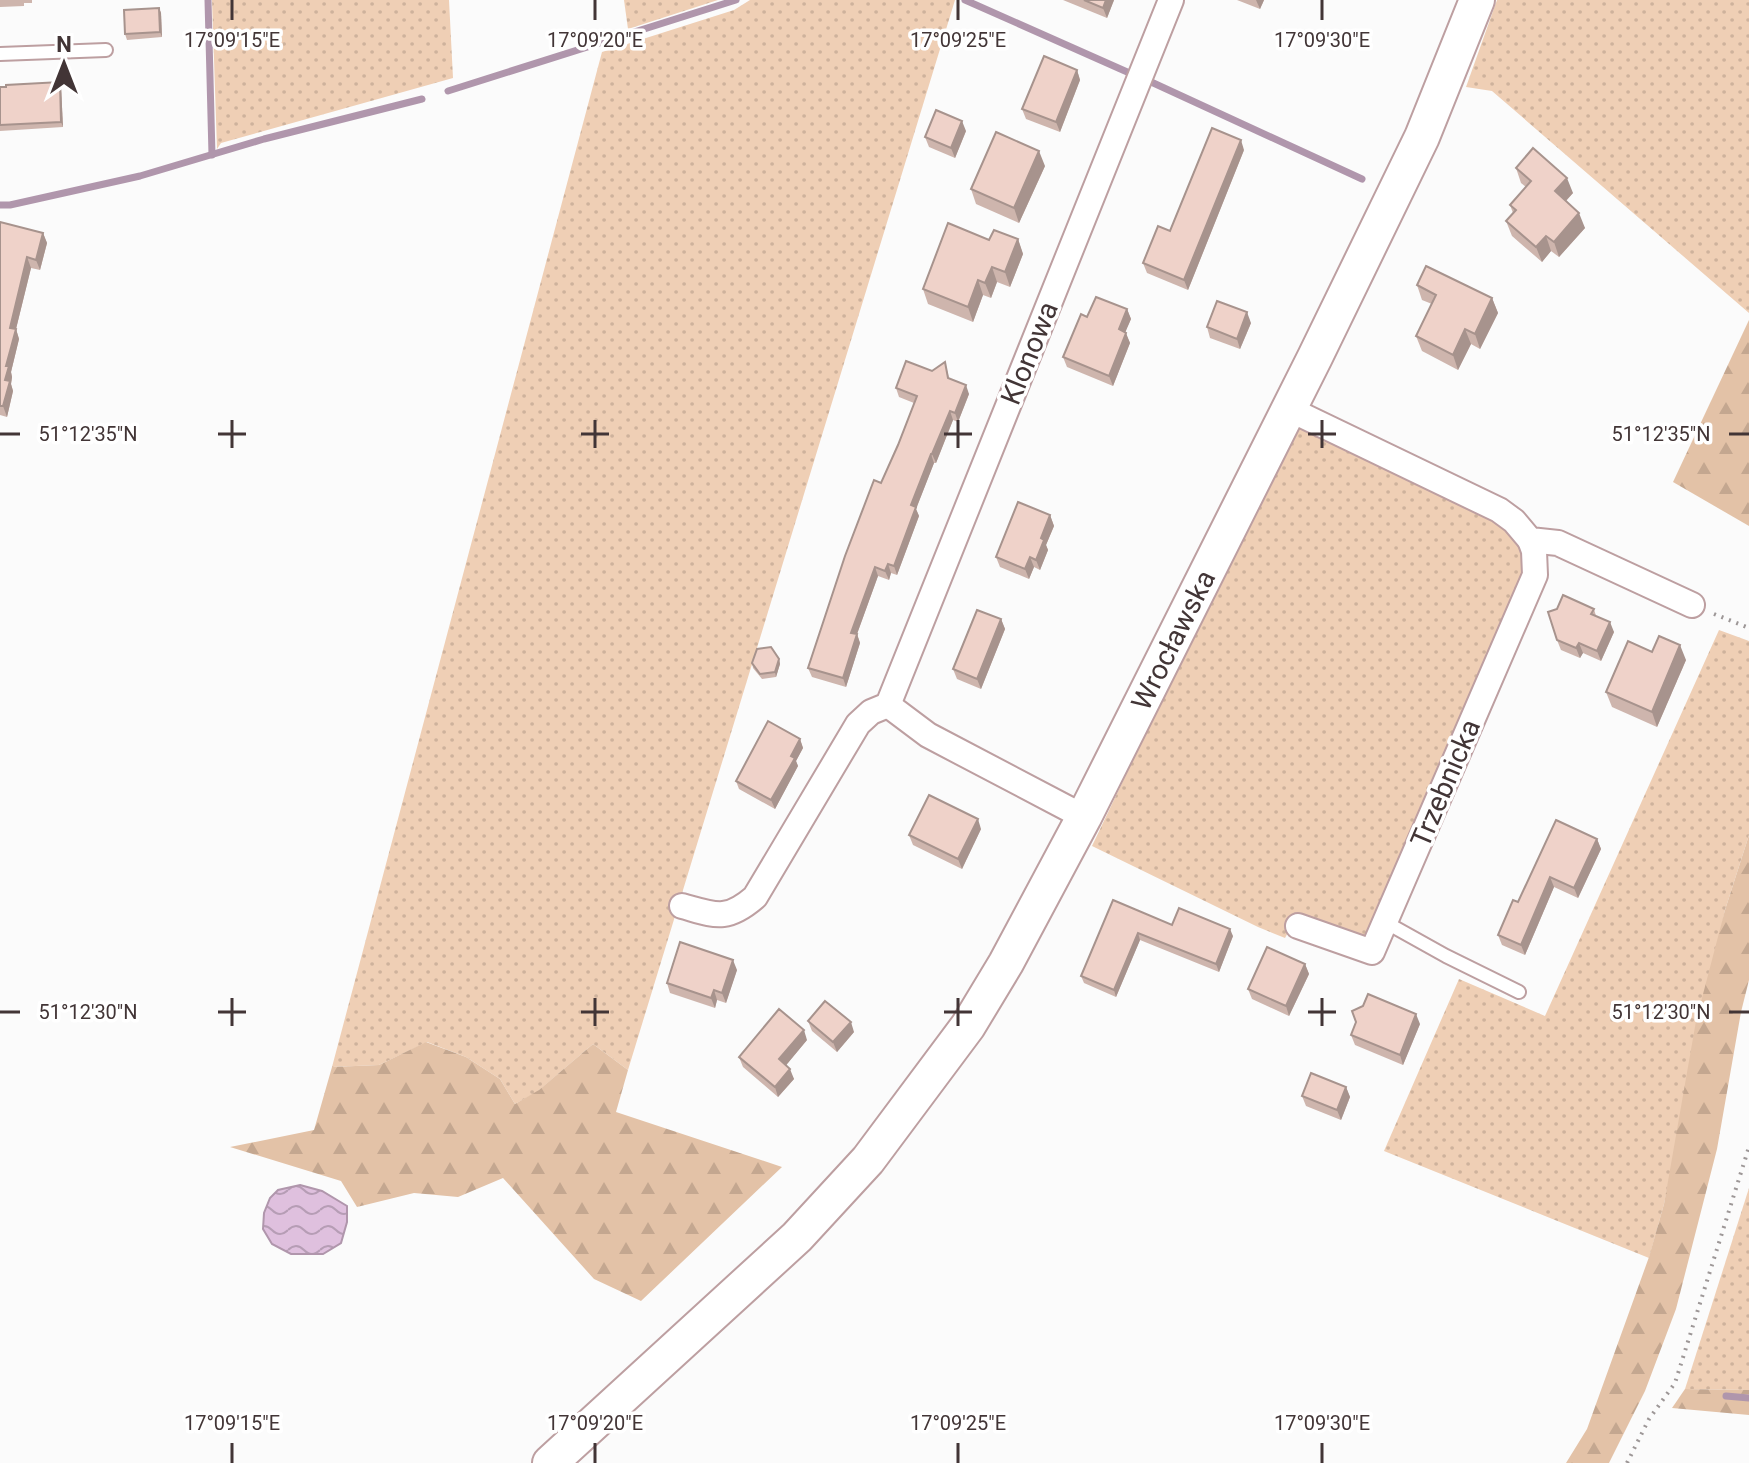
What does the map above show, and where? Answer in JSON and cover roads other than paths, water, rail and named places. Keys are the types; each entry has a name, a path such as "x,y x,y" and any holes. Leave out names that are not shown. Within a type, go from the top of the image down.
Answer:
{"street":[{"name":"Klonowa","path":"888,705 1171,0"},
{"name":"Wrocławska","path":"550,1463 797,1237 868,1160 968,1026 1006,963 1084,817 1289,409 1422,137 1477,0"},
{"path":"1289,409 1499,510 1514,521 1530,540 1558,543 1692,605"},
{"name":"Trzebnicka","path":"1298,926 1372,952 1535,575 1534,551 1530,540"},
{"path":"682,906 731,914 755,897 858,724 871,712 888,705 928,735 1084,817"}],"lane":[{"path":"0,54 106,50"},
{"path":"1385,922 1519,992"}],"water":[{"path":"300,1185 322,1191 347,1206 347,1222 341,1243 323,1254 291,1254 272,1244 263,1229 264,1213 270,1198 278,1190"}],"waterway":[{"path":"208,0 212,155"},
{"path":"448,91 736,0"},
{"path":"965,0 1134,75"},
{"path":"1149,81 1362,179"},
{"path":"0,205 140,176 264,139 422,99"},
{"path":"1726,1396 1749,1398"}]}
